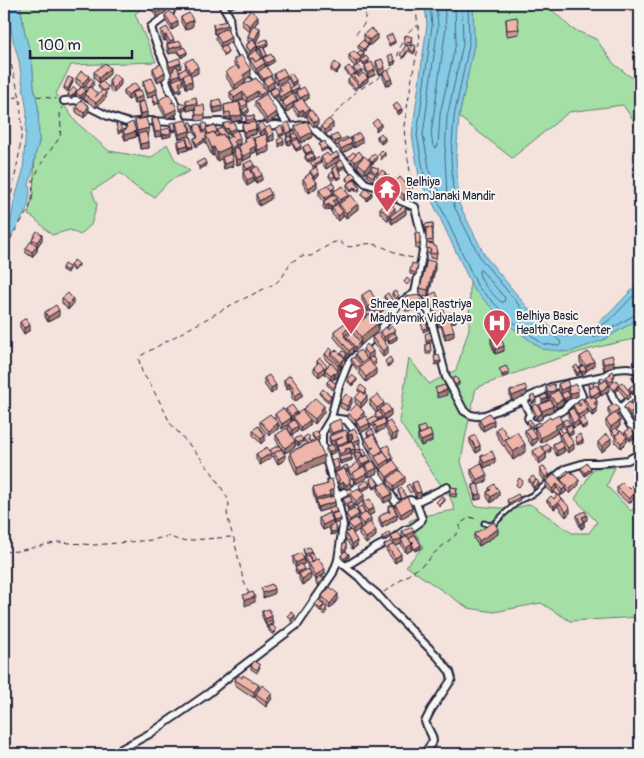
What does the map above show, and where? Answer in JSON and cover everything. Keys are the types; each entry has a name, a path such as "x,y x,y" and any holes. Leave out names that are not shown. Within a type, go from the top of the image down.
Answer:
{"street":[{"path":"174,4 170,13 151,28 169,74 166,80 182,122"},
{"path":"222,4 229,16 231,34 242,55 290,127"},
{"path":"64,101 76,100 108,116 129,123 148,121 220,122 239,126 309,126 329,144 365,183 380,188 415,207 424,245 415,293 398,304 380,331 348,363 339,386 331,418 322,433 322,445 337,496 343,525 338,560 333,574 298,624 209,693 151,733 112,754"},
{"path":"415,293 429,312 446,377 464,412 476,416 484,414 524,400 551,387 604,376 615,369 640,370"},
{"path":"604,376 613,398 640,440"},
{"path":"524,400 530,414 528,418 535,424 563,410 571,402 582,396 576,382"},
{"path":"620,408 640,391"},
{"path":"331,418 346,420 358,435 378,474 398,504 410,500 416,502 448,487"},
{"path":"549,481 565,469 585,463 628,460 640,454"},
{"path":"337,496 378,474"},
{"path":"346,566 419,523 422,519 416,502"},
{"path":"338,560 377,594 450,672 452,679 425,722 434,741 422,754"}],"lane":[{"path":"484,523 489,525 495,523 520,501 534,494 549,481"}],"path":[{"path":"356,34 364,24 367,4"},
{"path":"415,4 420,39 404,126 415,207"},
{"path":"330,119 357,92 394,66 404,37 418,26"},
{"path":"4,39 20,97 22,130 19,155 4,224"},
{"path":"4,256 12,236 29,210 32,201 33,180 44,159 60,137 60,114 64,101 38,96"},
{"path":"4,98 20,97"},
{"path":"250,595 243,580 230,527 227,513 229,506 227,497 213,474 170,423 143,374 139,359 142,355 276,282 283,276 290,263 301,256 312,256 332,243 339,241 345,246 371,244 385,247 404,257 422,259"},
{"path":"377,594 391,587 428,561 432,554 460,531 460,524 465,520 470,517 484,523"},
{"path":"4,552 18,552 59,542 94,545 152,540 169,536 180,541 234,538"}],"green space":[{"path":"20,4 147,4 135,14 156,62 71,65 56,94 76,122 109,151 151,158 167,144 175,160 190,171 169,181 154,197 130,183 120,173 92,191 97,205 91,225 80,235 70,230 52,235 34,218 28,215 33,194 35,156 39,142 38,107 34,87 32,58 25,34"},
{"path":"473,4 546,4 572,29 596,39 614,64 640,84 640,113 634,121 623,105 569,112 512,158 459,117 474,45"},
{"path":"470,282 474,290 509,324 542,349 603,340 640,318 640,338 598,347 557,359 476,388 461,462 475,506 513,509 530,504 572,533 589,533 597,522 575,499 594,468 615,467 607,486 631,511 640,501 640,617 570,621 541,603 494,612 468,608 406,566 423,547 409,521 422,516 455,510 450,497 399,421 409,358 429,384 456,370 469,329"}],"water":[{"path":"7,4 20,4 25,34 32,58 34,87 38,106 39,142 29,185 28,206 20,222 4,245 4,230 11,220 23,171 27,112"},
{"path":"425,4 473,4 474,45 459,117 456,157 459,204 485,256 527,307 562,337 582,335 610,313 640,281 640,318 603,340 570,352 542,349 509,325 474,290 432,201 420,182 412,135 427,25"}],"building":[{"path":"151,4 164,4 166,7 157,13"},
{"path":"250,10 258,16 250,26 242,20"},
{"path":"170,11 178,21 172,25 165,15"},
{"path":"189,13 193,20 185,24 181,17"},
{"path":"517,17 519,29 507,30 506,19"},
{"path":"227,21 228,25 214,29 213,24"},
{"path":"253,25 260,28 255,39 248,36"},
{"path":"167,27 174,40 170,42 161,30"},
{"path":"226,28 231,37 221,43 216,34"},
{"path":"371,28 377,34 369,40 364,34"},
{"path":"392,34 395,41 389,44 386,37"},
{"path":"406,35 412,37 410,43 404,41"},
{"path":"267,39 268,43 258,47 256,43"},
{"path":"253,40 257,46 250,51 246,45"},
{"path":"363,40 368,44 364,49 358,45"},
{"path":"180,41 182,45 169,49 167,44"},
{"path":"412,44 416,46 414,52 410,50"},
{"path":"406,45 409,48 403,57 400,55"},
{"path":"225,46 228,51 224,54 220,49"},
{"path":"184,47 187,52 181,55 178,50"},
{"path":"263,47 267,55 264,57 260,48"},
{"path":"256,50 263,59 255,62 253,58 251,59 248,56"},
{"path":"361,50 364,54 360,57 357,53"},
{"path":"354,51 361,58 356,62 349,55"},
{"path":"271,54 274,59 267,63 263,58"},
{"path":"392,54 395,61 391,63 388,56"},
{"path":"241,55 251,70 243,75 245,78 235,85 226,72 236,65 240,69 234,59"},
{"path":"366,56 369,60 364,63 361,60"},
{"path":"179,58 181,63 170,67 168,62"},
{"path":"193,58 198,67 190,72 185,62"},
{"path":"253,58 255,62 262,58 265,63 256,69 250,60"},
{"path":"382,59 385,67 379,70 376,61"},
{"path":"335,62 340,66 336,72 331,68"},
{"path":"372,62 375,70 368,73 365,65"},
{"path":"105,63 110,68 99,78 94,72"},
{"path":"161,64 165,72 157,77 153,68"},
{"path":"358,65 362,70 357,73 353,68"},
{"path":"177,66 180,74 173,77 171,72"},
{"path":"266,66 272,75 264,79 258,72"},
{"path":"349,66 355,73 351,76 345,69"},
{"path":"186,68 189,74 182,77 179,72"},
{"path":"283,68 287,75 277,80 274,74"},
{"path":"388,70 392,78 387,81 383,73"},
{"path":"81,71 89,76 83,83 76,78"},
{"path":"190,73 192,81 186,83 183,75"},
{"path":"291,73 296,80 292,83 288,76"},
{"path":"363,73 368,78 360,84 353,77 356,74 359,77"},
{"path":"114,74 121,79 114,88 110,85 109,81"},
{"path":"270,76 274,81 267,86 263,80"},
{"path":"68,77 73,79 68,89 64,87"},
{"path":"181,77 183,81 179,83 181,88 177,90 172,81"},
{"path":"351,77 358,85 355,88 348,80"},
{"path":"91,78 94,81 89,88 85,85"},
{"path":"152,78 157,89 147,93 143,81"},
{"path":"256,78 266,91 260,95 257,91 247,98 243,92 234,98 230,92"},
{"path":"102,81 108,87 104,91 98,85"},
{"path":"287,82 291,90 280,97 278,93 282,91 279,86"},
{"path":"135,83 139,88 128,95 124,90"},
{"path":"297,84 299,88 292,92 290,88"},
{"path":"74,87 77,90 71,97 68,94"},
{"path":"82,87 86,91 80,96 76,92"},
{"path":"90,87 98,94 95,97 103,90 106,93 96,103 84,94"},
{"path":"276,87 279,92 273,97 269,91"},
{"path":"304,87 308,94 300,98 296,91"},
{"path":"141,90 143,96 134,99 132,93"},
{"path":"157,94 159,101 154,102 152,95"},
{"path":"169,94 173,101 171,103 174,102 177,109 166,114 159,100"},
{"path":"266,94 277,112 267,119 255,101"},
{"path":"293,94 297,100 286,107 282,102"},
{"path":"196,97 197,103 187,105 186,100"},
{"path":"302,98 309,109 305,112 303,109 299,112 293,104"},
{"path":"220,99 222,106 214,108 212,101"},
{"path":"244,99 248,103 242,107 239,102"},
{"path":"81,100 89,106 84,113 76,107"},
{"path":"144,101 147,112 140,114 138,103"},
{"path":"239,102 242,115 231,117 230,112 225,113 224,105"},
{"path":"184,103 186,107 180,109 179,104"},
{"path":"397,103 402,109 398,112 393,106"},
{"path":"204,105 205,115 196,115 195,106"},
{"path":"247,106 249,109 244,113 242,110"},
{"path":"311,110 318,120 314,123 307,113"},
{"path":"246,116 254,116 254,120 246,120"},
{"path":"146,118 149,128 137,131 135,120"},
{"path":"158,118 162,131 155,132 152,119"},
{"path":"329,119 333,123 325,130 321,126"},
{"path":"377,119 381,124 376,128 372,123"},
{"path":"187,120 190,131 179,134 176,122"},
{"path":"307,121 312,132 301,138 295,126"},
{"path":"133,122 136,131 125,135 123,130 127,129 126,125"},
{"path":"175,122 176,129 172,130 170,123"},
{"path":"189,122 192,122 194,131 191,132"},
{"path":"229,122 230,124 234,122 236,128 229,131 228,128 225,129 223,124"},
{"path":"255,122 256,129 244,132 242,124"},
{"path":"262,122 266,128 270,126 274,134 269,137 265,129 260,132 257,125"},
{"path":"289,122 292,131 287,133 284,124"},
{"path":"119,123 122,130 118,131 116,125"},
{"path":"202,123 206,123 207,128 203,131"},
{"path":"200,124 203,133 206,132 207,135 206,139 196,144 194,138 198,137 195,125"},
{"path":"215,125 217,132 208,134 206,128"},
{"path":"282,126 284,133 279,135 276,128"},
{"path":"170,128 171,133 163,135 161,130"},
{"path":"223,128 227,136 225,137 223,134 218,136 217,130"},
{"path":"237,130 240,138 234,141 236,145 231,148 226,139 231,136 233,138 231,133"},
{"path":"146,132 149,142 140,144 138,134"},
{"path":"214,132 216,137 223,134 230,147 217,153 214,147 212,148 206,135"},
{"path":"295,133 298,137 294,139 291,135"},
{"path":"359,133 362,138 354,143 351,137"},
{"path":"381,133 385,138 381,141 377,136"},
{"path":"266,134 269,146 258,150 254,138"},
{"path":"337,134 340,139 334,142 331,137"},
{"path":"251,135 256,146 250,149 251,152 243,156 238,146 246,142 244,138"},
{"path":"190,136 193,146 189,147 186,137"},
{"path":"290,136 292,140 288,142 286,138"},
{"path":"282,137 284,141 279,144 277,140"},
{"path":"347,137 348,139 337,146 335,143"},
{"path":"350,138 352,143 341,149 338,144"},
{"path":"186,139 188,145 180,147 178,141"},
{"path":"298,139 301,146 296,149 292,142"},
{"path":"325,141 327,147 321,150 319,144"},
{"path":"308,144 312,151 306,153 303,147"},
{"path":"238,147 242,158 237,160 233,149"},
{"path":"382,150 385,153 381,157 378,154"},
{"path":"359,151 363,156 355,162 352,158"},
{"path":"337,152 339,156 326,164 321,157 327,153 329,156"},
{"path":"353,152 356,154 350,160 348,157"},
{"path":"311,153 314,156 308,160 305,156"},
{"path":"231,154 233,161 224,164 222,157"},
{"path":"375,154 377,157 372,162 369,158"},
{"path":"364,156 371,162 365,169 358,163"},
{"path":"318,157 321,161 313,166 310,163"},
{"path":"204,159 206,163 199,167 196,163"},
{"path":"252,160 255,165 247,169 244,164"},
{"path":"342,160 345,165 339,168 336,163"},
{"path":"258,166 262,175 256,178 252,169"},
{"path":"336,166 341,176 337,178 332,168"},
{"path":"373,166 379,169 376,173 371,169"},
{"path":"316,167 319,173 314,177 310,171"},
{"path":"250,169 254,177 247,180 243,172"},
{"path":"369,170 375,174 373,177 367,173"},
{"path":"382,170 386,173 380,179 377,176"},
{"path":"332,172 335,175 332,178 329,175"},
{"path":"352,172 356,176 350,182 346,178"},
{"path":"310,173 317,182 309,188 303,179"},
{"path":"386,174 391,178 388,182 383,178"},
{"path":"400,177 410,189 404,195 392,185"},
{"path":"394,178 396,181 392,185 390,182"},
{"path":"354,180 360,188 357,190 355,187 351,189 347,184"},
{"path":"332,182 335,187 331,190 328,185"},
{"path":"328,185 333,193 325,198 319,190"},
{"path":"343,186 349,195 340,200 334,191"},
{"path":"268,188 271,194 259,201 256,194"},
{"path":"366,188 372,193 367,198 362,194"},
{"path":"391,193 397,198 395,202 388,198"},
{"path":"334,194 337,199 333,201 335,204 331,207 329,204 326,206 323,202"},
{"path":"383,194 389,200 384,204 382,201 385,199 381,195"},
{"path":"351,195 358,204 346,213 339,204"},
{"path":"388,200 395,208 388,215 380,208"},
{"path":"337,204 343,212 338,216 332,208"},
{"path":"404,206 406,209 392,219 390,216"},
{"path":"433,223 433,229 426,228 425,230 425,224"},
{"path":"426,228 432,228 433,240 426,241"},
{"path":"37,231 42,235 37,242 32,239"},
{"path":"415,233 420,233 420,244 416,244"},
{"path":"31,241 37,246 32,252 26,248"},
{"path":"427,243 434,244 437,247 436,254 430,253 431,249 426,248"},
{"path":"74,260 79,264 74,269 70,265"},
{"path":"427,260 435,262 428,290 420,288"},
{"path":"412,263 418,265 416,273 410,271"},
{"path":"64,264 69,267 67,271 62,268"},
{"path":"407,278 410,281 407,285 404,282"},
{"path":"370,290 377,302 368,307 362,295"},
{"path":"395,291 399,295 397,298 392,293"},
{"path":"436,292 445,313 436,316 429,295"},
{"path":"68,293 73,299 68,304 62,298"},
{"path":"388,293 393,301 389,303 384,296"},
{"path":"420,295 421,304 405,306 405,297"},
{"path":"381,300 384,305 374,312 371,307"},
{"path":"56,305 59,310 48,317 45,312"},
{"path":"363,308 368,315 358,324 352,317"},
{"path":"454,312 456,319 451,320 449,313"},
{"path":"370,314 378,323 361,337 353,327"},
{"path":"448,314 450,318 438,322 437,317"},
{"path":"26,318 30,325 24,328 20,322"},
{"path":"352,318 356,323 343,332 353,347 349,351 334,331"},
{"path":"450,319 454,331 445,334 441,323"},
{"path":"426,322 428,328 423,329 421,323"},
{"path":"392,326 395,330 384,337 380,331 386,327 388,330"},
{"path":"352,332 360,342 355,347 347,337"},
{"path":"430,332 432,339 426,340 425,334"},
{"path":"378,333 388,347 383,351 372,337"},
{"path":"394,333 397,336 389,341 387,338"},
{"path":"500,335 504,346 495,349 491,338"},
{"path":"430,343 431,351 426,351 426,344"},
{"path":"367,344 373,351 368,355 363,349"},
{"path":"330,348 333,351 330,355 340,364 338,365 325,354"},
{"path":"336,350 345,358 341,362 332,354"},
{"path":"360,350 367,359 362,363 355,354"},
{"path":"343,351 347,353 345,357 341,354"},
{"path":"588,352 594,361 586,366 580,357"},
{"path":"439,355 441,361 435,362 434,356"},
{"path":"612,355 614,361 604,364 602,358"},
{"path":"354,357 361,365 357,367 351,359"},
{"path":"372,357 376,361 372,364 368,359"},
{"path":"390,357 392,361 387,365 385,361"},
{"path":"320,358 327,366 324,369 317,361"},
{"path":"369,360 376,369 366,377 359,368"},
{"path":"319,362 324,367 319,372 314,367"},
{"path":"331,363 338,371 331,376 325,369"},
{"path":"577,365 580,371 577,373 574,367"},
{"path":"583,365 586,370 582,372 579,368"},
{"path":"506,366 509,372 502,375 499,369"},
{"path":"613,371 615,375 612,377 614,380 610,382 606,377"},
{"path":"637,371 640,374 634,379 632,376"},
{"path":"269,375 276,385 271,388 264,378"},
{"path":"290,375 302,391 295,396 292,392 295,390 290,383 287,385 284,380"},
{"path":"352,375 357,379 352,384 348,380"},
{"path":"640,376 640,385 636,380"},
{"path":"456,377 459,382 455,385 452,379"},
{"path":"603,377 605,381 601,383 600,378"},
{"path":"330,379 336,384 333,388 327,382"},
{"path":"567,380 569,386 561,390 558,384"},
{"path":"606,380 609,385 601,391 598,385"},
{"path":"616,380 619,384 614,390 610,385"},
{"path":"622,382 630,392 627,395 618,385"},
{"path":"636,382 639,387 633,392 629,388"},
{"path":"588,383 593,383 594,387 589,388"},
{"path":"554,384 556,390 548,393 546,387"},
{"path":"576,384 578,391 570,394 568,387"},
{"path":"361,385 367,390 364,393 358,389"},
{"path":"445,385 447,390 437,393 435,388"},
{"path":"525,385 527,390 512,396 510,391"},
{"path":"596,385 600,391 592,396 588,390"},
{"path":"323,389 331,396 328,400 320,393"},
{"path":"558,390 563,399 556,403 550,395"},
{"path":"361,391 367,396 361,403 355,398"},
{"path":"567,391 570,396 564,399 561,394"},
{"path":"346,394 352,398 347,406 340,402"},
{"path":"378,394 384,403 377,408 370,400"},
{"path":"546,394 548,398 542,400 540,397"},
{"path":"534,395 536,400 532,402 530,397"},
{"path":"590,395 591,398 594,396 597,401 594,403 597,408 592,411 584,398"},
{"path":"315,398 324,406 315,419 303,409"},
{"path":"582,398 588,409 578,415 573,405 577,403 579,406 581,405 578,400"},
{"path":"636,398 640,404 637,408 631,401"},
{"path":"551,400 553,406 542,411 539,405"},
{"path":"629,402 635,408 630,413 624,407"},
{"path":"357,404 364,412 356,420 348,413"},
{"path":"387,404 391,410 384,415 380,409"},
{"path":"537,404 542,413 537,416 532,406"},
{"path":"615,404 619,409 612,414 608,408"},
{"path":"292,405 297,412 291,416 286,409"},
{"path":"636,407 640,411 640,415 637,418 632,411"},
{"path":"283,408 291,418 282,424 275,414"},
{"path":"573,408 579,420 573,423 568,411"},
{"path":"302,410 310,420 301,427 293,417"},
{"path":"379,411 382,416 378,419 375,414"},
{"path":"489,413 494,420 483,426 479,419"},
{"path":"615,413 620,420 611,427 606,420"},
{"path":"270,414 278,423 269,431 260,421"},
{"path":"559,415 562,422 555,426 557,428 541,438 535,428 550,417 551,419"},
{"path":"366,416 370,423 360,428 356,421"},
{"path":"374,416 378,420 371,425 368,420"},
{"path":"584,417 587,424 582,427 578,419"},
{"path":"384,418 386,423 377,428 374,423"},
{"path":"340,419 343,429 332,433 328,424"},
{"path":"530,419 533,425 531,427 527,421"},
{"path":"567,419 570,424 565,426 562,421"},
{"path":"294,420 298,426 292,430 288,424"},
{"path":"390,421 397,432 392,435 385,424"},
{"path":"540,422 541,424 536,427 534,424"},
{"path":"571,425 573,431 568,433 566,427"},
{"path":"258,426 265,435 261,439 253,430"},
{"path":"424,426 427,431 420,434 418,428"},
{"path":"501,426 508,437 503,441 496,429"},
{"path":"530,427 537,437 532,440 525,430"},
{"path":"287,428 295,441 285,448 276,435"},
{"path":"560,428 563,433 560,435 557,430"},
{"path":"616,428 620,432 616,435 612,431"},
{"path":"630,428 635,434 630,438 625,432"},
{"path":"355,429 360,439 352,442 352,434 349,435 348,432"},
{"path":"372,429 375,434 369,436 367,432"},
{"path":"346,430 348,440 337,446 335,441 343,437 331,441 329,436"},
{"path":"430,430 432,436 421,441 418,435"},
{"path":"317,431 320,436 315,439 312,434"},
{"path":"566,431 574,444 568,448 560,435"},
{"path":"621,431 627,437 621,443 615,436"},
{"path":"517,432 525,444 513,452 505,440"},
{"path":"373,434 383,450 375,456 370,450 374,447 371,448 365,438"},
{"path":"580,434 583,440 577,443 575,437"},
{"path":"606,434 611,438 602,447 598,442"},
{"path":"307,435 310,437 308,439 310,442 312,440 313,442 308,444 303,438"},
{"path":"475,435 480,445 476,448 470,438"},
{"path":"300,436 303,440 298,443 295,439"},
{"path":"317,440 324,455 297,467 290,452"},
{"path":"561,440 564,447 557,451 553,444"},
{"path":"351,441 355,449 345,449 346,451 340,454 337,447"},
{"path":"359,443 361,449 356,450 355,444"},
{"path":"332,444 335,449 329,452 326,448"},
{"path":"548,444 551,448 545,452 542,447"},
{"path":"279,445 281,449 273,454 270,450"},
{"path":"388,445 393,458 389,460 382,448"},
{"path":"541,446 546,453 539,459 533,451"},
{"path":"267,447 271,453 260,460 256,454"},
{"path":"364,448 367,455 364,457 360,450"},
{"path":"281,449 285,455 278,459 274,453"},
{"path":"384,451 389,459 380,465 375,457"},
{"path":"492,451 495,458 484,463 481,456"},
{"path":"357,452 360,457 362,455 363,457 358,461 354,453"},
{"path":"351,454 352,458 340,461 339,457"},
{"path":"368,455 371,460 362,465 359,459"},
{"path":"337,459 339,467 334,469 331,461"},
{"path":"393,460 399,468 387,477 381,469"},
{"path":"373,461 377,468 369,472 365,465"},
{"path":"358,462 361,468 351,475 348,469"},
{"path":"481,463 487,475 477,480 471,469"},
{"path":"587,463 591,468 585,473 581,468"},
{"path":"347,465 348,468 341,470 341,468"},
{"path":"364,466 367,473 356,479 353,473"},
{"path":"544,466 549,474 545,477 540,469"},
{"path":"344,468 351,482 346,485 344,482 340,484 338,481 340,480 335,473"},
{"path":"399,470 405,477 394,486 388,479"},
{"path":"568,470 569,472 562,478 560,477"},
{"path":"570,471 579,480 570,489 561,480"},
{"path":"555,474 566,487 562,490 557,484 552,489 546,481"},
{"path":"374,476 379,484 374,487 370,479"},
{"path":"533,476 536,480 532,483 529,479"},
{"path":"352,478 355,483 351,485 349,480"},
{"path":"519,478 523,481 519,487 516,485"},
{"path":"332,479 334,489 329,491 330,495 316,499 313,488 328,484 327,480"},
{"path":"367,480 370,485 361,489 359,485"},
{"path":"537,480 539,483 534,487 532,484"},
{"path":"417,481 421,492 416,493 412,483"},
{"path":"636,481 640,488 629,499 617,487 622,482 629,489"},
{"path":"386,482 392,494 384,498 378,486"},
{"path":"409,484 413,491 410,493 406,486"},
{"path":"478,484 481,494 475,495 473,485"},
{"path":"494,484 499,491 491,497 487,492 491,490 489,488"},
{"path":"450,487 457,488 456,494 450,494"},
{"path":"351,488 354,491 351,495 348,493"},
{"path":"358,488 364,495 356,501 350,494"},
{"path":"402,488 406,497 402,499 398,490"},
{"path":"557,488 561,493 559,496 554,491"},
{"path":"518,494 520,497 509,503 507,500"},
{"path":"557,495 562,499 554,506 547,500 551,496 554,499"},
{"path":"334,496 335,502 318,507 316,501"},
{"path":"350,496 352,501 346,504 343,499"},
{"path":"442,496 445,499 439,505 436,502"},
{"path":"407,497 412,507 401,514 395,504"},
{"path":"370,499 374,508 368,511 363,502"},
{"path":"562,499 570,508 566,512 558,502"},
{"path":"352,502 354,505 348,508 347,506"},
{"path":"392,505 397,514 382,523 379,517 388,511 390,513 388,507"},
{"path":"335,506 337,511 330,514 328,508"},
{"path":"362,506 365,513 361,516 357,508"},
{"path":"354,508 359,514 350,520 346,514"},
{"path":"585,511 587,515 582,517 584,522 581,524 577,515"},
{"path":"338,512 341,519 334,521 332,514"},
{"path":"366,512 371,518 363,524 358,518"},
{"path":"329,513 333,520 323,525 319,518"},
{"path":"356,518 360,524 353,529 348,523"},
{"path":"370,522 376,531 366,538 359,530"},
{"path":"494,522 498,529 479,541 474,534"},
{"path":"334,524 337,531 331,532 329,526"},
{"path":"412,527 414,531 405,536 402,531"},
{"path":"351,530 357,541 352,544 345,533"},
{"path":"389,532 391,535 383,539 382,537"},
{"path":"398,532 402,538 394,542 391,536"},
{"path":"415,535 421,545 415,549 412,544 414,542 411,543 409,539"},
{"path":"407,536 412,544 406,548 401,540"},
{"path":"391,541 393,545 387,549 384,545"},
{"path":"343,543 346,544 346,550 342,550"},
{"path":"395,544 401,554 395,558 388,547"},
{"path":"309,547 311,551 305,554 303,549"},
{"path":"345,551 349,554 344,559 341,555"},
{"path":"311,552 316,559 313,561 308,554"},
{"path":"301,553 304,559 296,563 293,557"},
{"path":"308,555 312,562 308,564 304,557"},
{"path":"318,558 325,569 316,575 309,564"},
{"path":"301,564 304,569 298,572 295,568"},
{"path":"308,569 311,574 302,579 299,574"},
{"path":"320,576 324,579 319,584 316,580"},
{"path":"272,584 274,589 263,593 261,588"},
{"path":"330,587 338,594 330,604 322,596"},
{"path":"253,592 255,597 245,600 243,595"},
{"path":"319,600 324,605 320,609 315,604"},
{"path":"324,606 327,608 324,612 321,610"},
{"path":"269,609 272,616 265,619 262,611"},
{"path":"291,612 295,615 291,619 287,616"},
{"path":"272,620 273,623 267,626 266,623"},
{"path":"272,625 276,629 273,633 269,628"},
{"path":"254,661 260,665 257,670 251,666"},
{"path":"238,675 242,678 243,675 259,685 254,692 235,680"},
{"path":"262,685 272,693 266,701 256,694"}],"place":[{"name":"Belhiya RamJanaki Mandir","path":"387,213"},
{"name":"Shree Nepal Rastriya Madhyamik Vidyalaya","path":"351,335"},
{"name":"Belhiya Basic Health Care Center","path":"497,347"}]}
